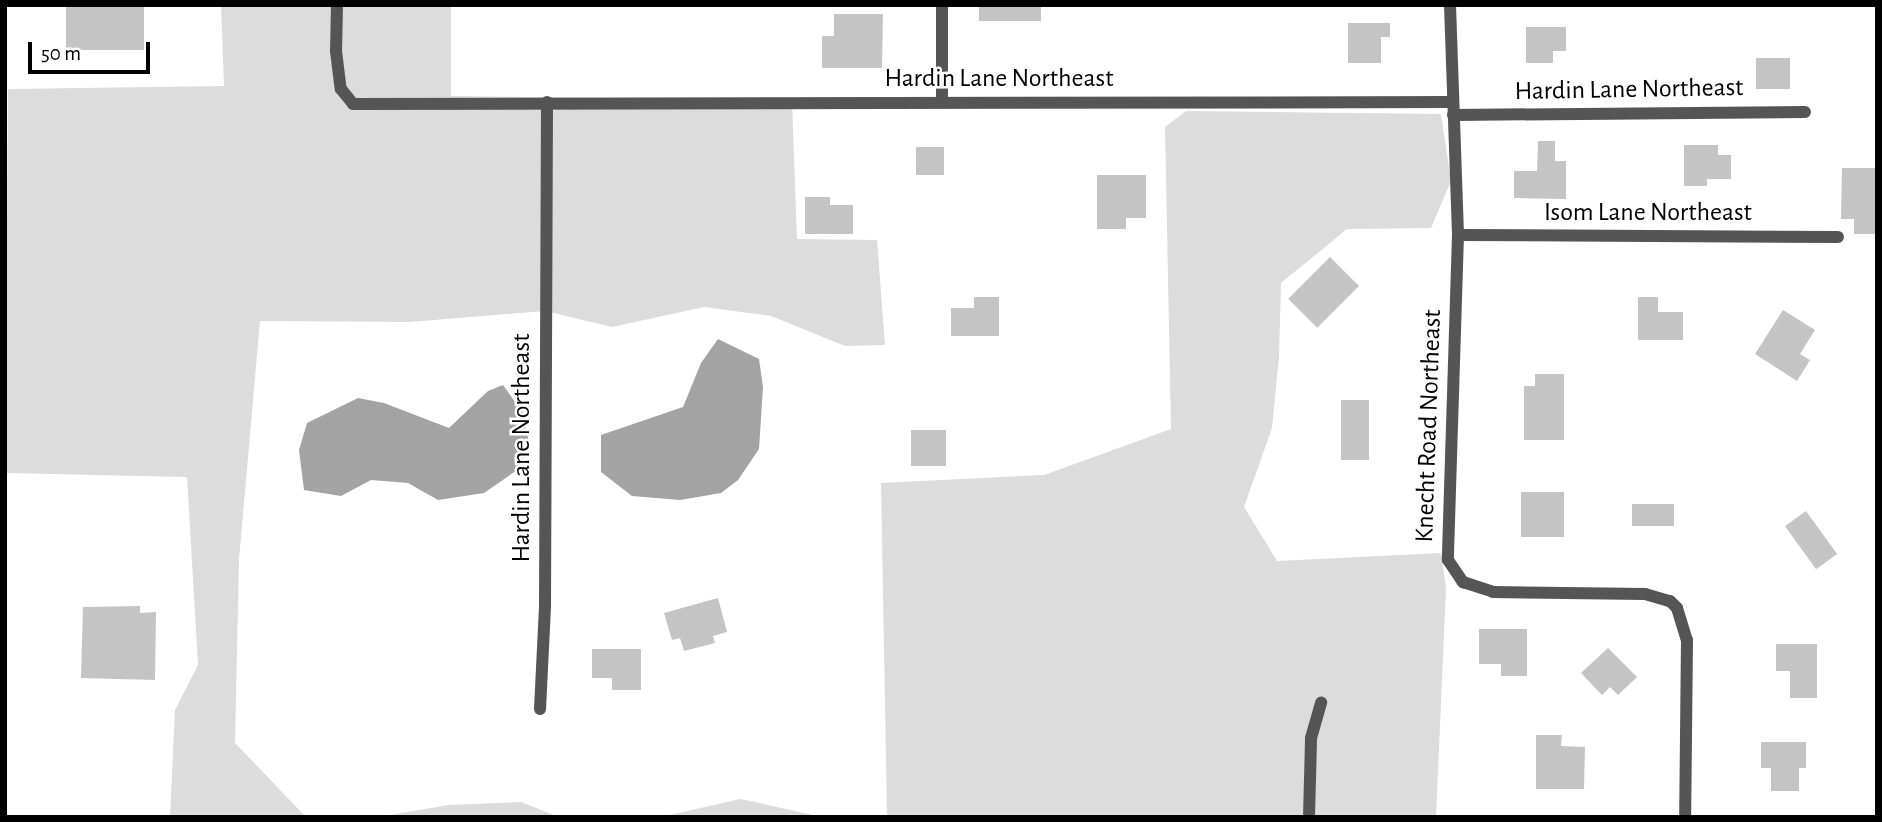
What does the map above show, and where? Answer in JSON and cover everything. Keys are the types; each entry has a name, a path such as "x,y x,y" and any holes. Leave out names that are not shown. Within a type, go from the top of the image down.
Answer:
{"street":[{"name":"Hardin Lane Northeast","path":"337,5 336,51 341,89 353,104 942,102 1805,112"},
{"path":"942,5 942,102"},
{"name":"Knecht Road Northeast","path":"1450,5 1458,235 1448,560 1463,582 1493,592 1645,594 1670,601 1677,608 1687,640 1685,817"},
{"name":"Hardin Lane Northeast","path":"540,709 545,605 547,102"},
{"name":"Isom Lane Northeast","path":"1458,235 1838,237"},
{"path":"1309,817 1311,738 1321,702"}],"shaded area":[{"path":"221,5 451,5 451,96 792,101 797,239 877,240 885,345 845,346 771,316 704,307 612,327 545,311 410,322 260,321 239,560 235,743 304,815 390,815 448,805 521,802 559,817 170,817 175,710 198,665 187,477 5,473 8,89 224,86"},
{"path":"1186,111 1441,114 1451,181 1431,228 1347,229 1281,283 1279,357 1272,428 1244,507 1277,561 1441,553 1446,588 1436,817 887,817 881,483 1044,475 1171,429 1165,127"},
{"path":"718,339 759,359 763,387 759,449 738,480 721,493 680,500 632,496 601,472 601,435 683,407 701,363"},
{"path":"503,385 523,413 529,443 520,468 484,493 438,500 408,483 371,480 341,496 304,490 299,450 307,423 358,398 384,403 449,428 488,391"},
{"path":"741,799 822,817 661,817"}],"building":[{"path":"66,5 144,5 144,50 66,50"},
{"path":"979,5 1041,5 1041,21 979,21"},
{"path":"834,14 883,14 882,68 822,68 822,36 834,36"},
{"path":"1348,23 1390,23 1390,37 1381,37 1381,63 1348,63"},
{"path":"1526,27 1566,27 1566,51 1553,51 1553,63 1526,63"},
{"path":"1756,58 1790,58 1790,89 1756,89"},
{"path":"1538,141 1555,141 1555,161 1566,161 1566,199 1514,198 1514,171 1537,171"},
{"path":"1684,145 1718,145 1718,155 1731,155 1731,179 1707,179 1707,186 1684,186"},
{"path":"916,147 944,147 944,175 916,175"},
{"path":"1842,168 1877,168 1876,234 1854,234 1854,219 1841,219"},
{"path":"1097,175 1146,175 1146,218 1126,218 1126,229 1097,229"},
{"path":"805,197 830,197 830,205 853,205 853,234 805,234"},
{"path":"1330,257 1359,286 1317,328 1288,299"},
{"path":"974,297 999,297 999,336 951,336 951,308 974,308"},
{"path":"1638,297 1658,297 1658,312 1683,312 1683,340 1638,340"},
{"path":"1783,310 1815,330 1800,354 1810,360 1797,381 1755,354"},
{"path":"1535,374 1564,374 1564,440 1524,440 1524,386 1535,386"},
{"path":"1341,400 1369,400 1369,460 1341,460"},
{"path":"911,430 946,430 946,466 911,466"},
{"path":"1521,492 1564,492 1564,537 1521,537"},
{"path":"1632,504 1674,504 1674,526 1632,526"},
{"path":"1806,511 1837,554 1816,569 1785,526"},
{"path":"718,598 727,632 713,636 715,643 684,651 680,638 672,640 664,613"},
{"path":"140,606 140,613 156,612 155,680 81,678 83,607"},
{"path":"1479,629 1527,629 1527,676 1501,676 1501,664 1479,664"},
{"path":"1776,644 1817,644 1817,698 1790,698 1790,671 1776,671"},
{"path":"1608,648 1637,677 1618,695 1610,687 1602,695 1581,673"},
{"path":"592,649 641,649 641,690 612,690 612,678 592,678"},
{"path":"1536,735 1562,735 1561,746 1585,747 1584,789 1536,789"},
{"path":"1761,742 1806,742 1806,768 1799,768 1799,791 1771,791 1771,768 1761,768"}]}
